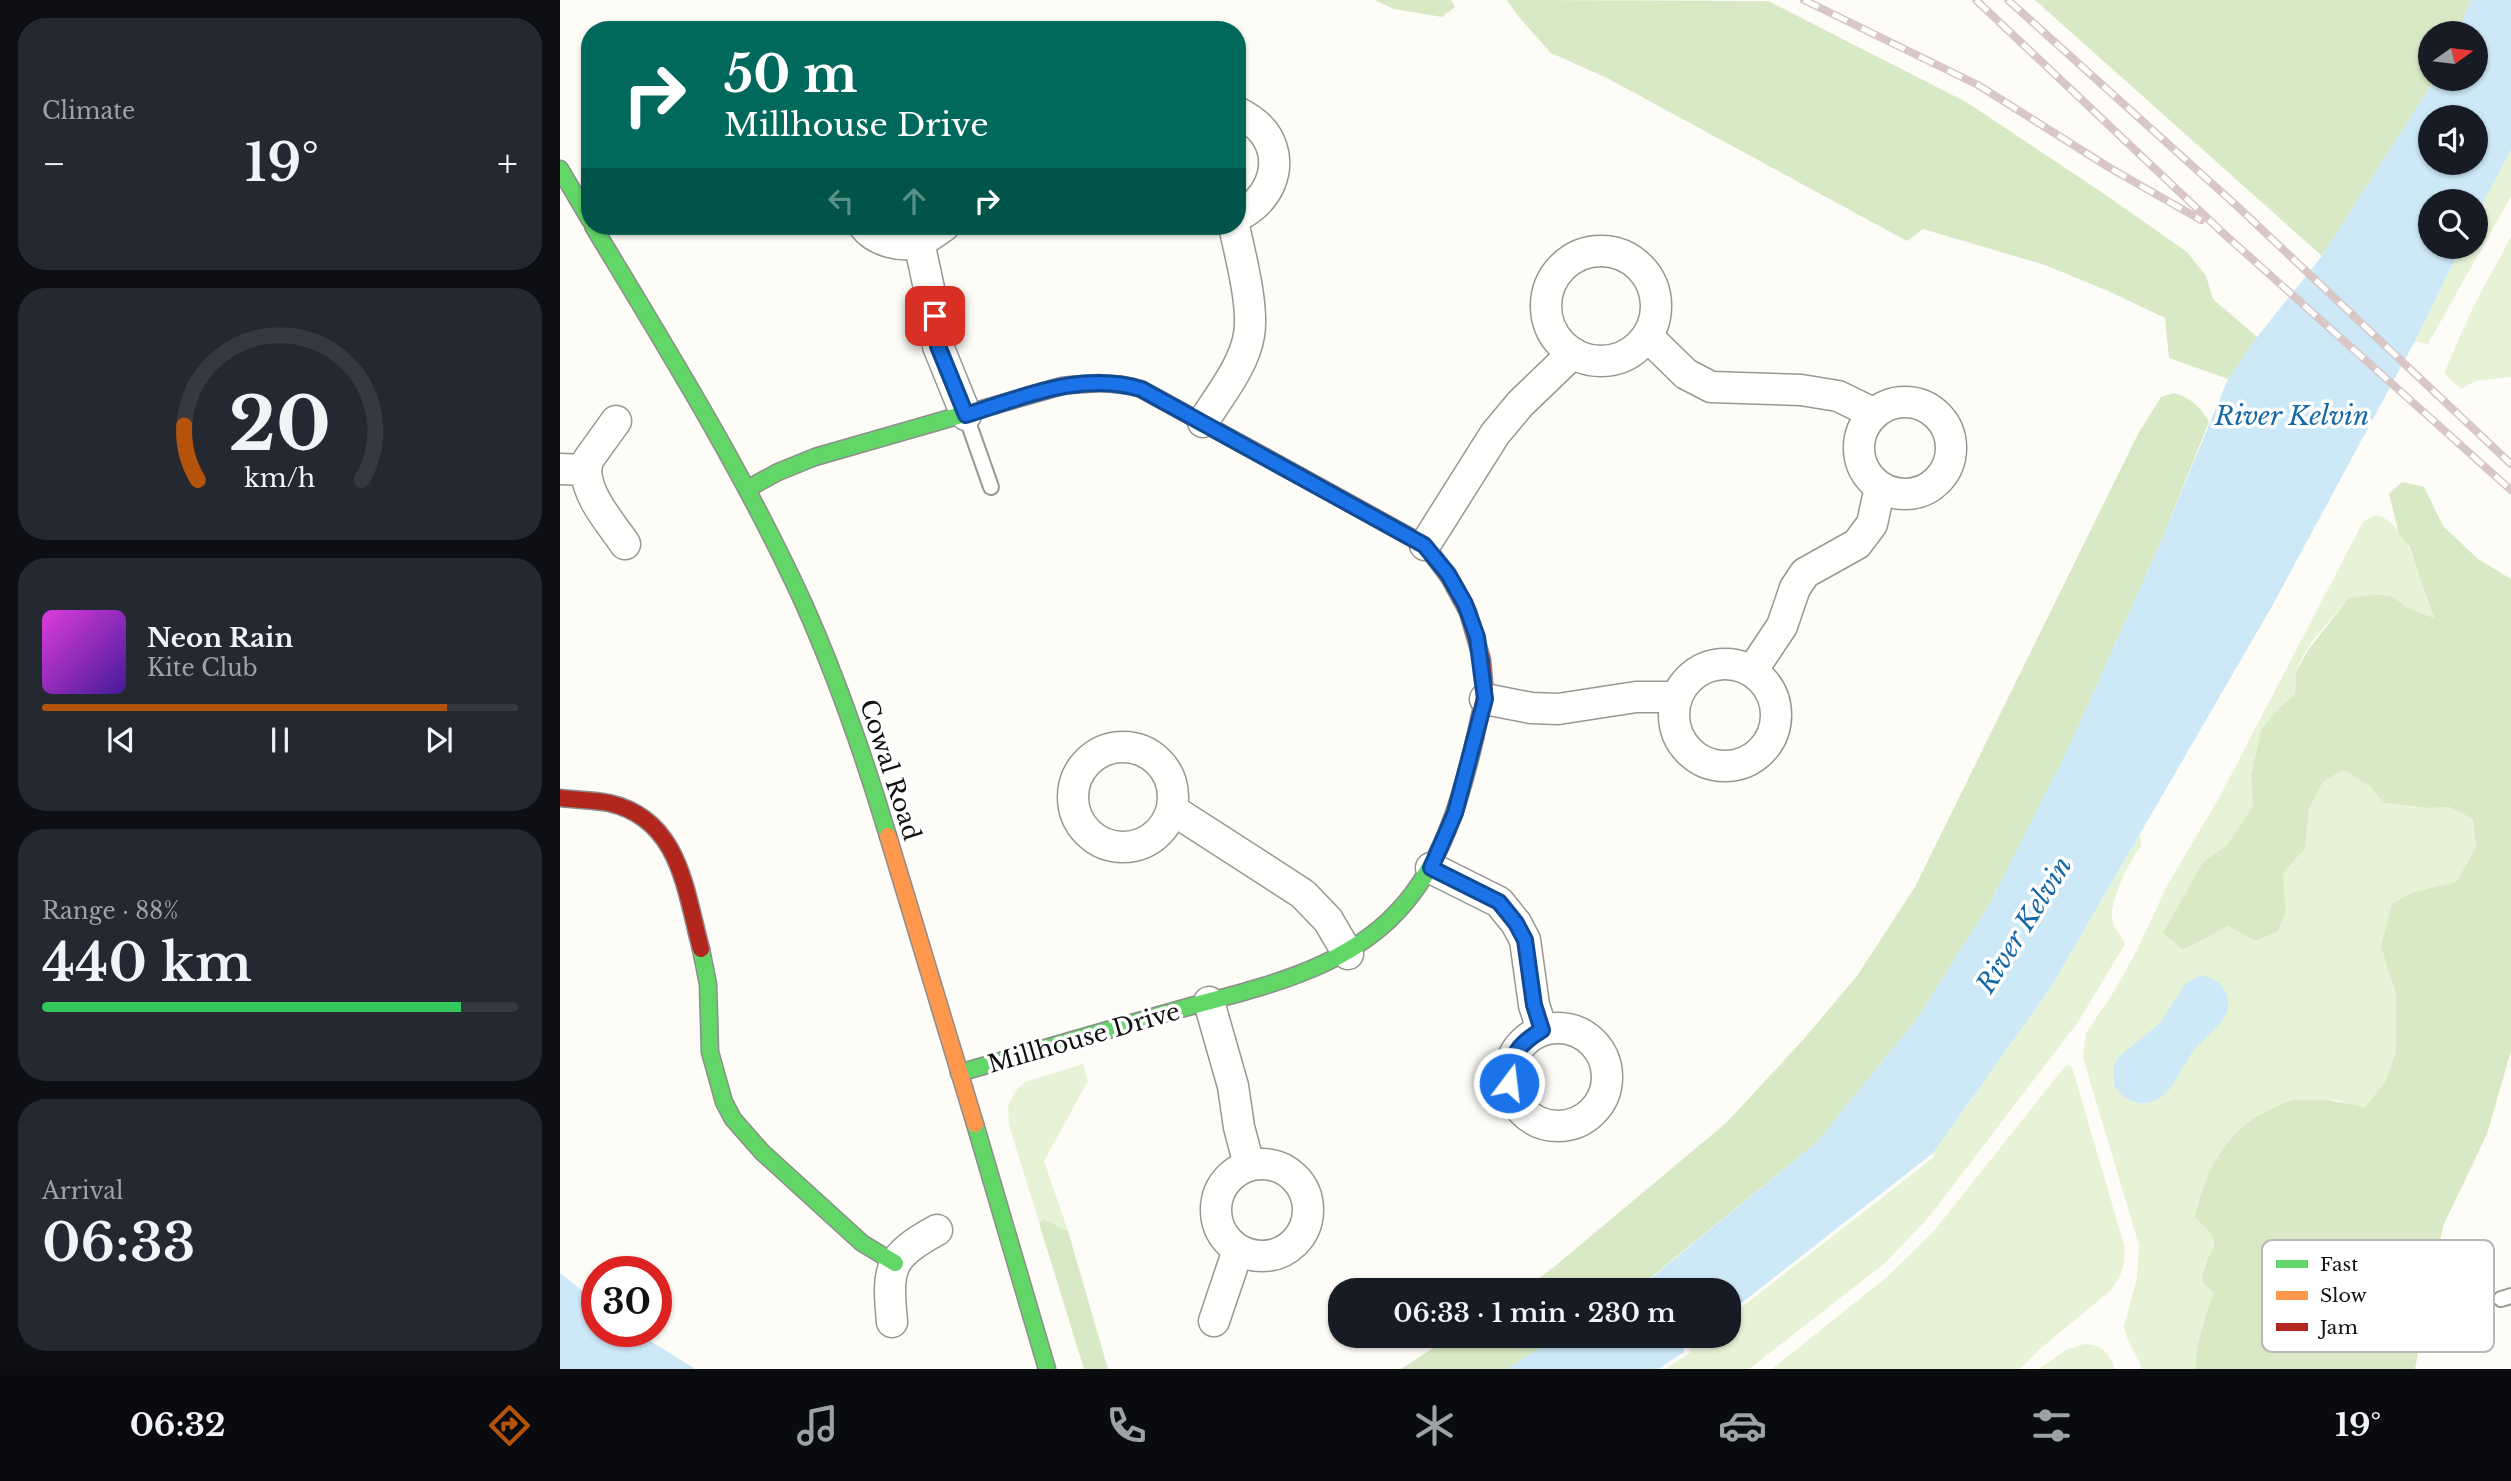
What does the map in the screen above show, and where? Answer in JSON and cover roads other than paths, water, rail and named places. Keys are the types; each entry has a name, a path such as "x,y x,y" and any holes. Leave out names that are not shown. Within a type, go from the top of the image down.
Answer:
{"street":[{"path":"1246,117 1267,137 1274,157 1273,177 1265,195 1246,212"},
{"path":"560,169 581,205"},
{"name":"Cowal Road","path":"598,235 696,397 747,489 791,573 841,692 872,786 1047,1369"},
{"path":"875,235 880,239 905,245 930,235"},
{"path":"932,235 938,346 966,415"},
{"path":"1203,422 1238,365 1250,334 1247,286 1236,235"},
{"path":"1601,250 1624,255 1644,269 1655,290 1656,314 1648,337 1632,352 1613,360 1592,361 1573,353 1555,337 1546,315 1547,291 1558,270 1577,255 1601,250"},
{"path":"1648,337 1686,374 1711,387 1801,390 1838,396 1873,414"},
{"path":"1424,545 1495,434 1520,404 1573,353"},
{"name":"Millhouse Drive","path":"747,489 778,472 815,457 1062,386 1121,383 1141,389 1203,422 1424,545 1448,574 1465,604 1477,637 1485,699 1455,813 1431,868 1382,927 1348,954 1298,975 959,1073"},
{"path":"1904,401 1921,404 1935,413 1945,426 1950,442 1949,459 1942,474 1930,486 1914,493 1896,493 1880,487 1865,472 1858,452 1861,431 1873,414 1887,405 1904,401"},
{"path":"616,421 588,460 573,469 586,479 594,497 625,544"},
{"path":"1752,671 1782,626 1795,589 1805,573 1857,544 1872,524 1880,487"},
{"path":"1730,663 1752,671 1767,685 1776,704 1776,726 1767,745 1752,760 1732,767 1711,765 1692,755 1679,739 1673,718 1676,697 1688,678 1708,666 1730,663"},
{"path":"1485,699 1531,708 1558,709 1636,697 1676,697"},
{"path":"560,798 595,801 623,808 653,824 666,838 679,867 704,961 708,985 709,1052 724,1102 742,1132 762,1152 862,1243 895,1263"},
{"path":"1173,810 1303,894 1328,920 1348,954"},
{"path":"1431,868 1499,902 1516,923 1525,940 1534,1005 1542,1030"},
{"name":"Millhouse Drive","path":"1209,1002 1233,1086 1239,1127 1249,1165"},
{"path":"1268,1164 1286,1170 1300,1183 1308,1200 1308,1219 1301,1237 1287,1250 1271,1256 1254,1256 1238,1250 1223,1235 1216,1214 1219,1193 1231,1176 1249,1165 1268,1164"},
{"path":"892,1322 890,1295 895,1263 906,1249 937,1230"},
{"path":"1214,1321 1238,1250"}],"lane":[{"path":"966,415 991,487"}],"water":[{"name":"River Kelvin","path":"2471,0 2511,0 2511,150 2488,193 2488,189 2418,189 2418,259 2455,259 2415,341 2271,608 2051,987 1933,1153 1741,1304 1741,1278 1651,1278 1816,1143 1916,1020 1989,905 2069,747 2162,539 2228,379 2257,337 2322,256 2418,106 2418,175 2488,175 2488,105 2418,105 2427,91 2488,91 2488,21 2462,21"},
{"path":"2201,975 2216,981 2226,993 2227,1011 2223,1019 2191,1054 2165,1094 2150,1102 2140,1103 2128,1099 2114,1085 2114,1065 2120,1056 2159,1024 2186,983"},
{"path":"560,1273 581,1289 581,1347 660,1347 695,1369 560,1369"},
{"path":"1540,1348 1684,1348 1684,1352 1658,1369 1507,1369"}],"railway":[{"path":"1804,0 1978,85 2110,168 2201,220"},
{"path":"1976,0 2223,233 2511,490"},
{"path":"2008,0 2237,206 2511,464"}]}
